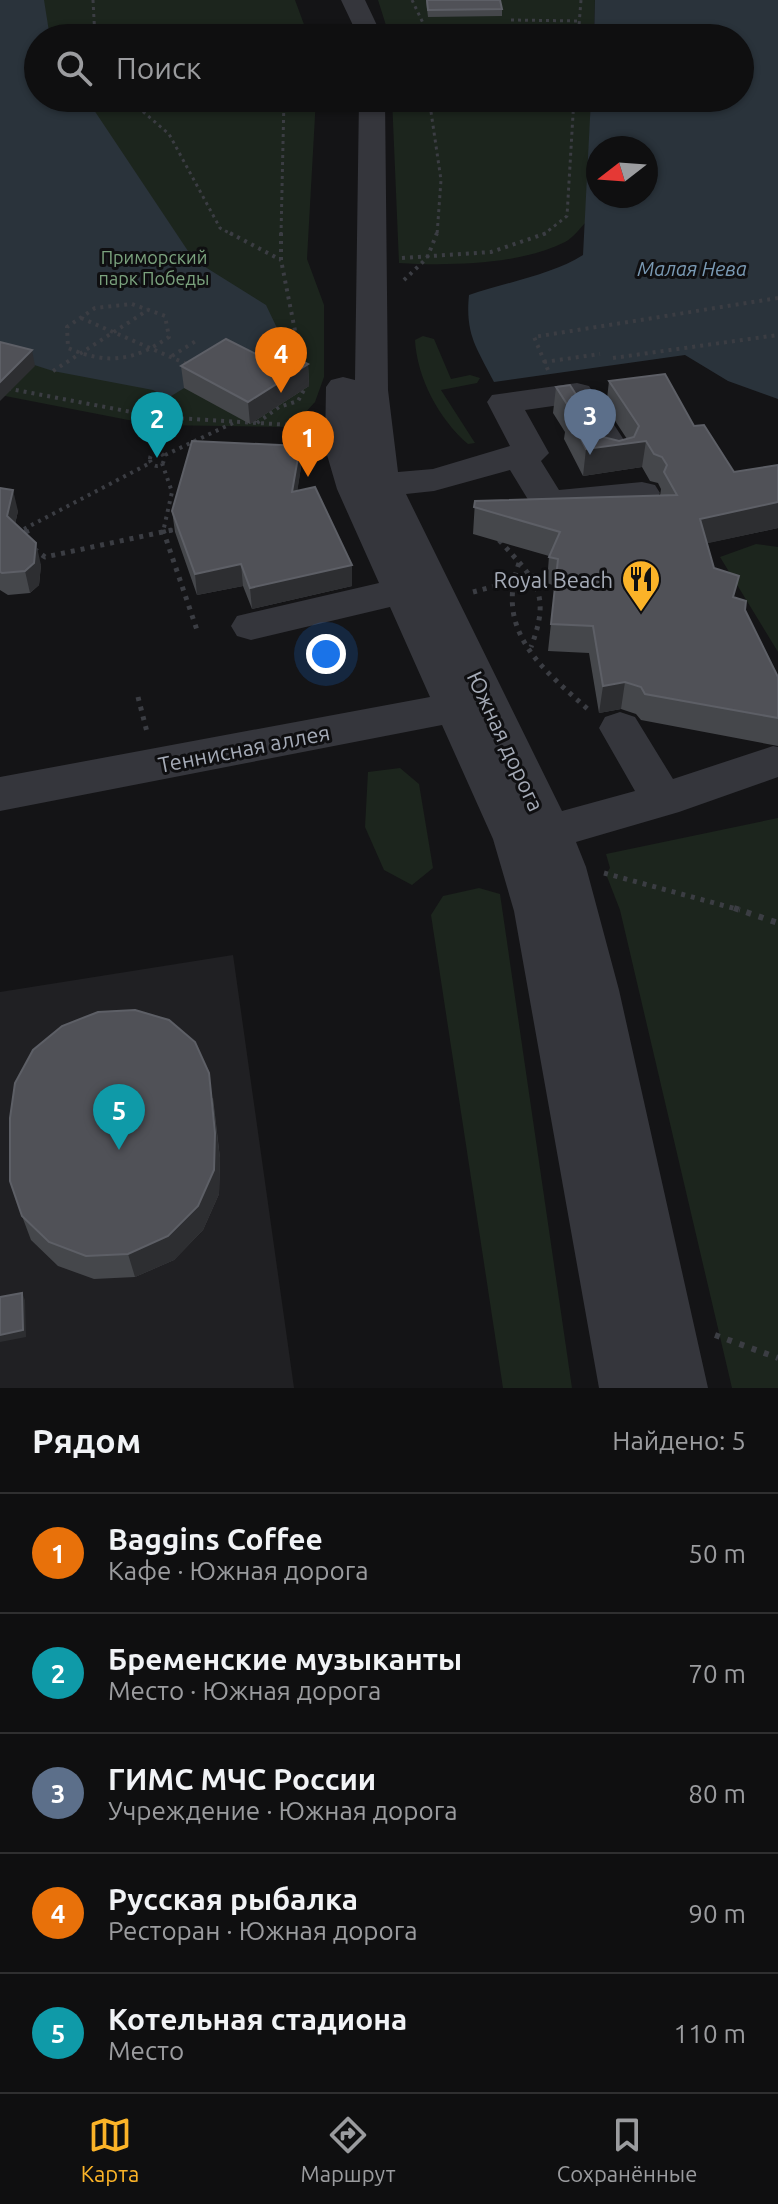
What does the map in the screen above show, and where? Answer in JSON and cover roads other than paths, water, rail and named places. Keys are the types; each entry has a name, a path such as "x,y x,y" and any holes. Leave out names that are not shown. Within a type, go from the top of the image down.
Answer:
{"street":[{"path":"344,2 346,24"},
{"path":"344,2 360,24"},
{"name":"Южная дорога","path":"350,112 374,256"},
{"name":"Южная дорога","path":"372,112 374,256 369,486 433,590 538,911 629,1388"},
{"path":"369,486 434,480 531,453 504,402 577,393 615,454"},
{"path":"519,455 548,503 642,493"},
{"path":"251,626 433,590"},
{"name":"Южная дорога","path":"472,704 549,832 581,935 678,1388"},
{"name":"Теннисная аллея","path":"0,794 472,704"},
{"path":"620,728 663,800"},
{"path":"549,832 663,800 773,762"}],"water":[{"path":"0,0 44,0 48,24 24,24 24,112 95,112 194,260 266,305 277,328 276,356 228,361 168,398 153,390 53,371 0,354"},
{"name":"Малая Нева","path":"595,0 778,0 778,399 728,381 685,355 494,382 471,331 469,295 571,262 583,255 586,196 586,208 658,208 658,136 589,136 590,112 754,112 754,24 594,24"}],"place":[{"name":"Русская рыбалка","path":"281,393"},
{"name":"ГИМС МЧС России","path":"590,455"},
{"name":"Бременские музыканты","path":"157,458"},
{"name":"Baggins Coffee","path":"308,477"},
{"name":"Royal Beach","path":"641,613"},
{"name":"Котельная стадиона","path":"119,1150"}],"park label":[{"name":"Приморский парк Победы","path":"154,267"}]}
